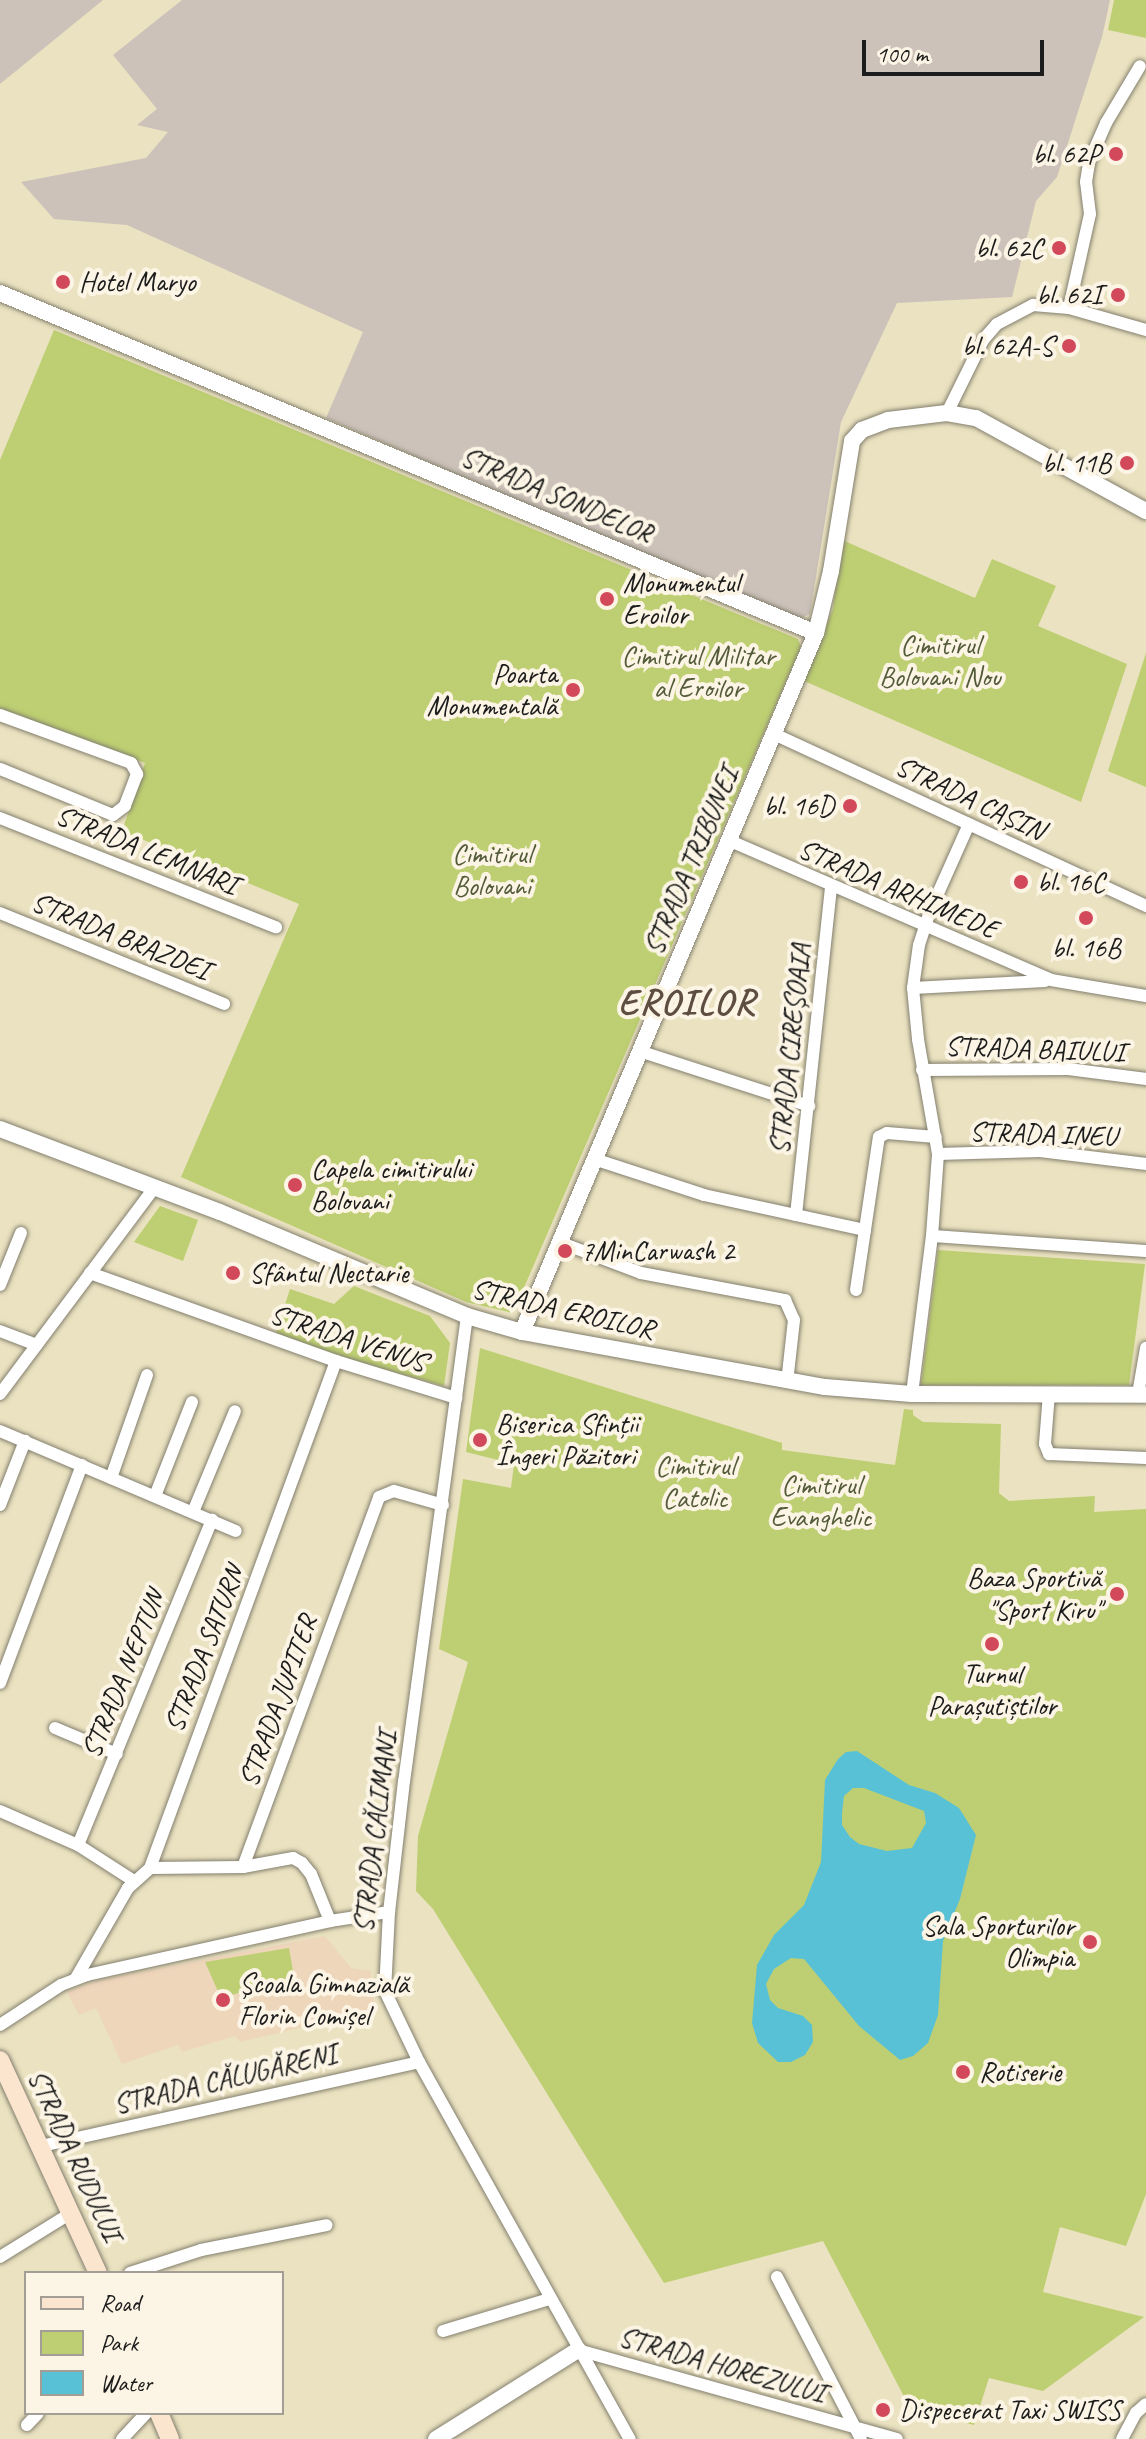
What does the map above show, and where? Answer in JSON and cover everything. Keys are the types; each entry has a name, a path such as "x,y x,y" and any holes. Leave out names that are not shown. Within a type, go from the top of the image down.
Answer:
{"main road":[{"name":"STRADA RUDULUI","path":"0,2060 97,2271"},
{"path":"160,2415 170,2439"}],"street":[{"path":"1069,308 1090,214 1086,182 1089,162 1106,123 1140,66"},
{"name":"STRADA SONDELOR","path":"0,293 816,633"},
{"path":"947,413 983,340 997,324 1033,305 1069,308 1146,330"},
{"path":"816,633 829,583 852,441 862,430 874,424 947,413 976,418 1146,511"},
{"name":"STRADA TRIBUNEI","path":"522,1332 816,633"},
{"path":"0,715 135,768 137,774 125,806 113,815 0,769"},
{"name":"STRADA CAȘIN","path":"774,734 1146,906"},
{"name":"STRADA LEMNARI","path":"0,818 276,927"},
{"path":"912,1394 932,1236 938,1154 922,1070 913,988 924,928 969,824"},
{"name":"STRADA ARHIMEDE","path":"728,840 924,928 1051,980 1146,996"},
{"name":"STRADA CIREȘOAIA","path":"796,1215 831,887"},
{"name":"STRADA BRAZDEI","path":"0,913 224,1004"},
{"name":"STRADA ARHIMEDE","path":"913,988 1051,980"},
{"path":"639,1051 809,1106"},
{"name":"STRADA BAIULUI","path":"922,1070 1068,1069 1146,1079"},
{"name":"STRADA EROILOR","path":"0,1129 155,1187 467,1316 522,1332 787,1382 912,1394 1142,1394"},
{"path":"856,1290 879,1137 887,1133 936,1137"},
{"name":"STRADA INEU","path":"938,1154 1040,1151 1146,1164"},
{"path":"594,1159 704,1195 865,1230"},
{"path":"0,1394 155,1187"},
{"path":"0,1285 21,1233"},
{"path":"932,1236 1146,1251"},
{"path":"559,1242 641,1273 785,1300 794,1320 787,1382"},
{"name":"STRADA VENUS","path":"90,1273 336,1361 456,1398"},
{"name":"STRADA CĂLIMANI","path":"467,1316 389,1912 385,1991 419,2062 630,2439"},
{"path":"0,1331 36,1345"},
{"path":"1142,1394 1146,1348"},
{"name":"STRADA SATURN","path":"150,1868 336,1361"},
{"path":"111,1478 147,1375"},
{"path":"1049,1393 1045,1444 1049,1454 1146,1458"},
{"path":"155,1496 192,1402"},
{"path":"193,1512 235,1411"},
{"path":"0,1431 236,1531"},
{"path":"0,1505 25,1441"},
{"path":"0,1683 82,1465"},
{"name":"STRADA JUPITER","path":"243,1867 379,1497 394,1491 443,1505"},
{"name":"STRADA NEPTUN","path":"78,1845 212,1520"},
{"path":"55,1728 117,1754"},
{"path":"0,1811 78,1845 134,1881"},
{"path":"76,1978 134,1881 150,1868 243,1867 285,1858 302,1863 311,1874 330,1921"},
{"path":"0,2025 76,1978 330,1921 389,1912"},
{"name":"STRADA CĂLUGĂRENI","path":"41,2146 419,2062"},
{"path":"0,2257 71,2213"},
{"path":"136,2271 201,2250 327,2225"},
{"path":"777,2277 861,2439"},
{"path":"443,2331 549,2299"},
{"path":"436,2439 578,2350"},
{"name":"STRADA HOREZULUI","path":"578,2350 897,2439"},
{"path":"1122,2439 1136,2413 1146,2404"},
{"path":"27,2425 36,2415"},
{"path":"122,2439 144,2415"}],"shaded area":[{"path":"0,0 103,0 0,84"},
{"path":"182,0 1110,0 1102,37 1057,177 1036,201 1012,297 897,303 841,422 810,614 797,620 326,418 363,332 127,225 54,219 21,182 146,158 168,132 137,125 157,109 113,55"},
{"name":"Școala Gimnazială Florin Comișel","path":"325,1936 351,1968 371,1971 371,1992 378,2009 240,2042 235,2036 182,2052 178,2045 122,2064 96,2008 79,2015 67,1992 99,1980"}],"green space":[{"path":"1114,0 1146,0 1146,38 1108,30"},
{"name":"Cimitirul Bolovani","path":"54,330 798,639 801,647 513,1313 466,1302 181,1177 299,904 122,831 145,763 0,710 0,460"},
{"name":"Cimitirul Bolovani Nou","path":"840,539 975,598 992,559 1056,586 1038,626 1127,664 1081,802 802,680 833,609"},
{"path":"1146,653 1146,787 1108,771"},
{"path":"160,1206 198,1220 183,1261 134,1242"},
{"path":"938,1250 1145,1264 1129,1385 921,1385"},
{"path":"354,1286 430,1316 450,1343 444,1386 277,1339 276,1333 290,1289 334,1304"},
{"path":"480,1348 782,1443 782,1450 895,1465 904,1409 913,1410 913,1415 923,1422 1001,1424 999,1493 1009,1501 1095,1496 1094,1512 1146,1509 1146,2194 1126,2246 1060,2227 1043,2292 1144,2317 1043,2391 989,2378 974,2425 910,2408 823,2241 664,2283 433,1909 416,1891 418,1836 468,1662 439,1649 463,1479 511,1488 514,1464 466,1452"},
{"path":"289,1948 294,1977 221,1998 205,1962"}],"water":[{"path":"857,1751 909,1785 935,1793 959,1808 976,1835 960,1899 943,1941 938,2015 928,2043 913,2056 900,2060 859,2026 804,1959 791,1958 774,1969 766,1984 770,2000 778,2008 803,2016 812,2025 813,2042 805,2055 791,2062 778,2062 758,2043 752,2023 757,1965 774,1935 804,1905 821,1862 825,1780 846,1752","holes":["853,1788 864,1788 924,1811 926,1823 912,1848 887,1851 859,1844 850,1837 842,1825 844,1796"]}],"place":[{"name":"bl. 62P","path":"1116,154"},
{"name":"bl. 62C","path":"1059,248"},
{"name":"Hotel Maryo","path":"63,282"},
{"name":"bl. 62I","path":"1118,295"},
{"name":"bl. 62A-S","path":"1069,346"},
{"name":"bl. 11B","path":"1127,463"},
{"name":"Monumentul Eroilor","path":"607,599"},
{"name":"Poarta Monumentală","path":"573,690"},
{"name":"bl. 16D","path":"850,806"},
{"name":"bl. 16C","path":"1021,882"},
{"name":"bl. 16B","path":"1086,918"},
{"name":"Capela cimitirului Bolovani","path":"295,1185"},
{"name":"7MinCarwash 2","path":"565,1251"},
{"name":"Sfântul Nectarie","path":"233,1273"},
{"name":"Biserica Sfinții Îngeri Păzitori","path":"480,1440"},
{"name":"Baza Sportivă \"Sport Kiru\"","path":"1117,1594"},
{"name":"Turnul Parașutiștilor","path":"992,1644"},
{"name":"Sala Sporturilor Olimpia","path":"1090,1942"},
{"name":"Școala Gimnazială Florin Comișel","path":"223,2000"},
{"name":"Rotiserie","path":"963,2072"},
{"name":"Dispecerat Taxi SWISS","path":"883,2410"}],"district":[{"name":"EROILOR","path":"687,1003"}],"park label":[{"name":"Cimitirul Militar al Eroilor","path":"698,672"},
{"name":"Cimitirul Catolic","path":"695,1482"},
{"name":"Cimitirul Evanghelic","path":"821,1501"}]}
